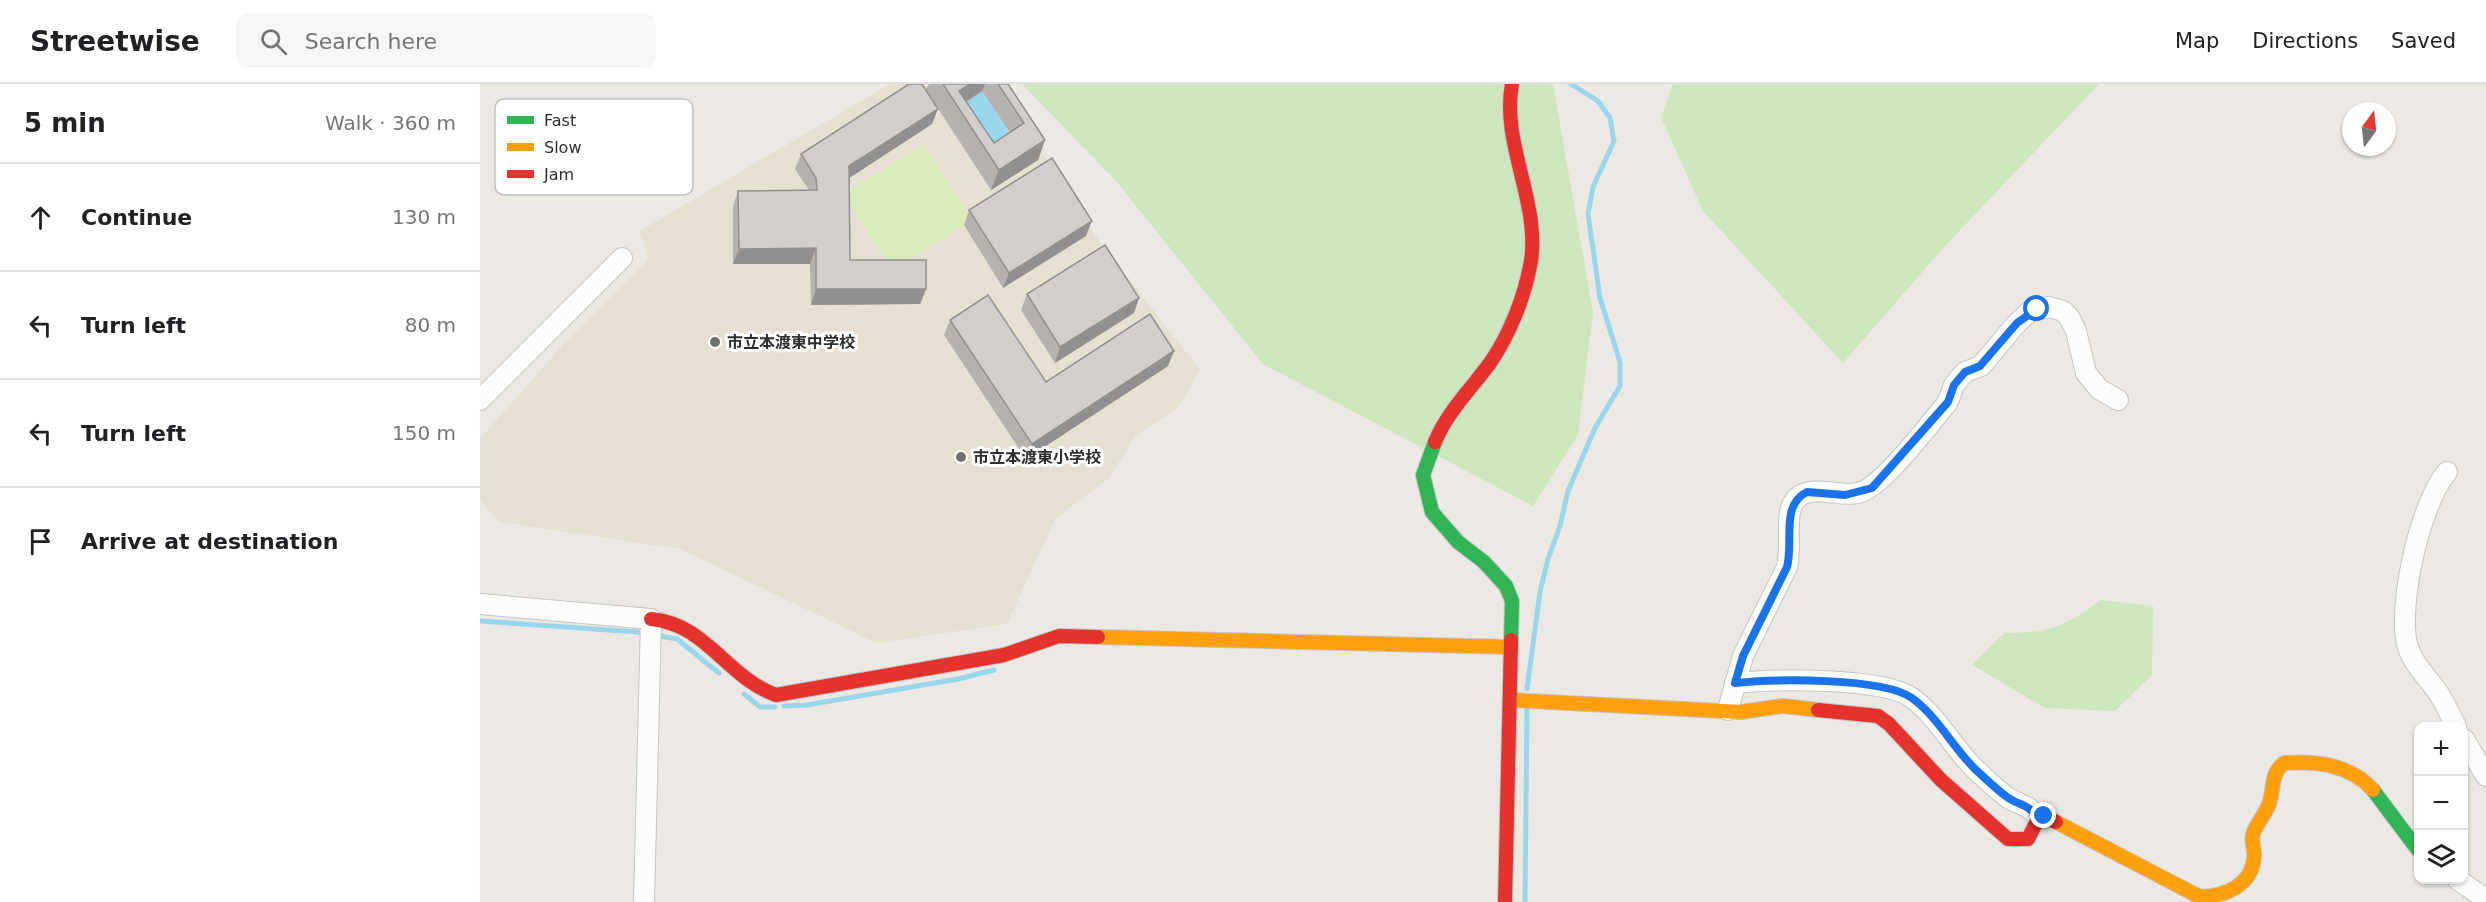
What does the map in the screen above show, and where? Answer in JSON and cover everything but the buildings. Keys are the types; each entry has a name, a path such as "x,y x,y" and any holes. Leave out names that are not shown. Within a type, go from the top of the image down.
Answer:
{"street":[{"path":"1505,902 1512,601 1506,586 1484,562 1458,542 1432,512 1423,475 1442,425 1491,361 1521,302 1528,270 1530,227 1508,105 1512,84"},
{"path":"480,400 622,258"},
{"path":"1728,710 1743,656 1787,567 1791,553 1792,504 1807,492 1845,495 1872,488 1948,402 1954,385 1965,372 1980,366 2029,312 2049,307 2062,311 2076,331 2086,373 2098,389 2118,400"},
{"path":"2447,472 2430,497 2422,523 2410,569 2405,625 2407,644 2416,666 2439,694 2454,722"},
{"path":"480,604 650,628 681,625 693,632 750,685 776,695 1004,655 1059,636 1511,647"},
{"path":"644,902 650,628"},
{"path":"1735,683 1766,681 1872,685 1895,690 1911,697 1928,712 1975,769 2008,798 2032,810 2037,818"},
{"path":"1510,700 1741,712 1782,706 1878,716 1889,724 1941,780 2008,839 2015,841 2028,839 2037,818"},
{"path":"2468,747 2486,776"},
{"path":"2037,818 2044,816 2052,819 2169,883 2200,897 2216,897 2233,892 2249,876 2254,862 2253,835 2270,803 2278,766 2284,763 2309,760 2337,766 2367,783 2414,845"},
{"path":"2465,884 2486,900"}],"shaded area":[{"path":"890,84 998,84 1096,236 1200,370 1177,409 1135,436 1109,478 1055,519 1007,624 877,643 680,549 499,522 480,500 480,439 567,340 648,259 640,231"}],"green space":[{"path":"1022,84 1553,84 1593,312 1578,435 1533,506 1263,364 1116,181"},
{"path":"1673,84 2099,84 1944,247 1843,363 1703,211 1661,117"},
{"path":"924,144 972,220 909,260 885,260 844,194"},
{"path":"2101,600 2153,606 2152,675 2115,711 2045,708 1972,665 2004,633 2033,632 2056,627 2077,617"}],"water":[{"path":"982,91 1017,144 986,164 952,111"}],"waterway":[{"path":"1527,689 1540,592 1568,491 1595,428 1620,386 1620,362 1600,298 1588,214 1593,187 1614,141 1610,118 1598,101 1571,84"},
{"path":"480,621 638,632 677,639 719,673"},
{"path":"784,706 807,705 958,679 994,670"},
{"path":"744,694 760,707 775,707"},
{"path":"1525,902 1527,708"}],"traffic: fast":[{"path":"1435,442 1423,475 1432,512 1458,542 1484,562 1506,586 1512,601 1511,640"},
{"path":"2373,790 2414,845"}],"traffic: slow":[{"path":"1098,637 1511,647"},
{"path":"1510,700 1741,712 1783,706 1818,710"},
{"path":"2056,822 2200,897 2228,892 2236,888 2248,875 2254,857 2253,834 2269,805 2277,771 2284,763 2332,766 2354,775 2373,790"}],"traffic: jam":[{"path":"1435,442 1453,411 1490,363 1504,340 1525,288 1531,261 1530,217 1512,128 1510,106 1512,84"},
{"path":"651,619 687,630 743,676 776,695 1004,655 1059,636 1098,637"},
{"path":"1505,902 1511,640"},
{"path":"1818,710 1878,716 1889,724 1941,780 2008,839 2028,839 2040,815 2056,822"}],"place":[{"name":"市立本渡東中学校","path":"715,342"},
{"name":"市立本渡東小学校","path":"961,457"}],"route":[{"path":"2037,309 2029,312 2017,323 1980,366 1965,372 1954,385 1948,402 1872,488 1845,495 1807,492 1799,496 1792,504 1791,553 1787,567 1743,656 1735,683 1766,681 1872,685 1895,690 1911,697 1928,712 1975,769 2008,798 2028,807 2037,818 2040,815 2044,816"}]}
